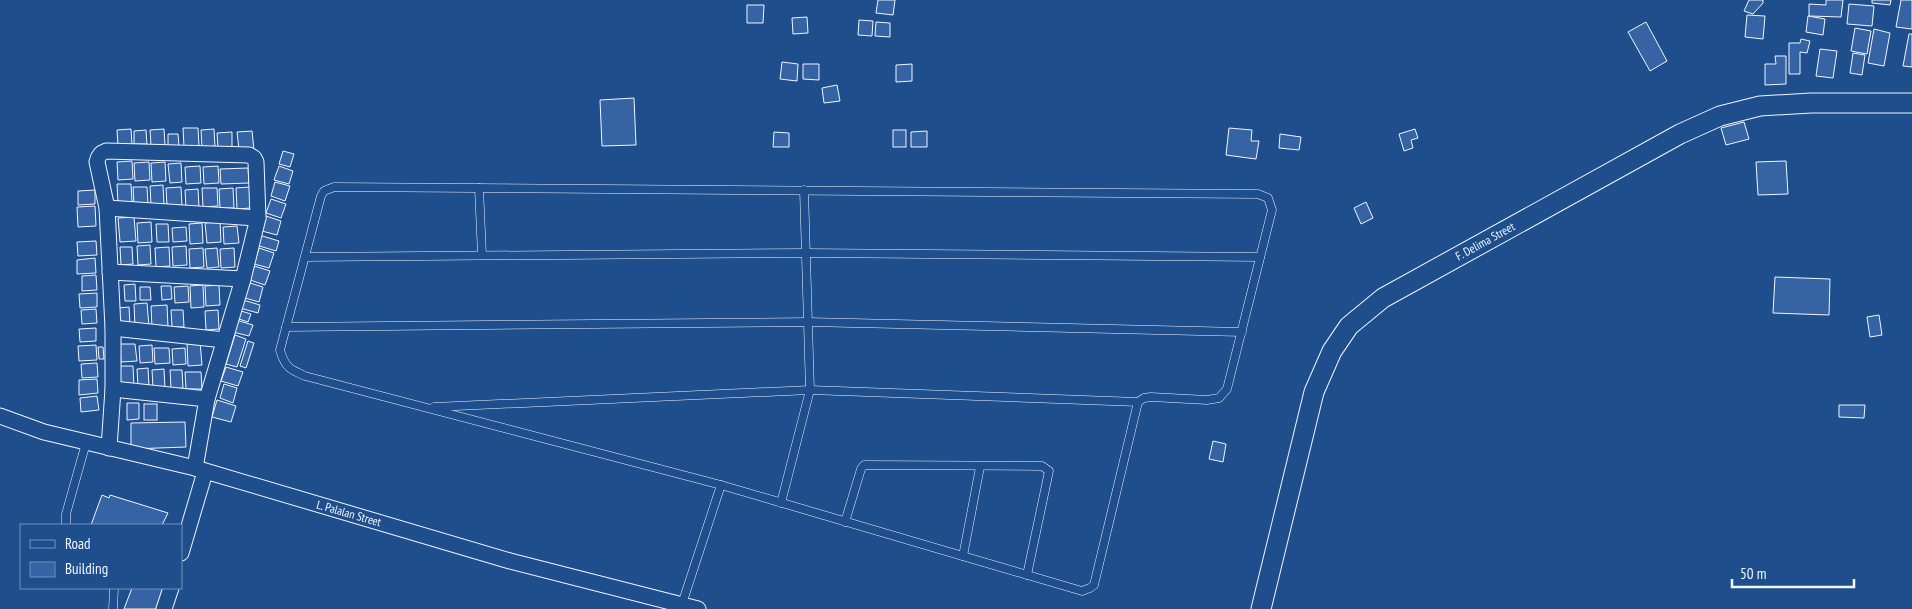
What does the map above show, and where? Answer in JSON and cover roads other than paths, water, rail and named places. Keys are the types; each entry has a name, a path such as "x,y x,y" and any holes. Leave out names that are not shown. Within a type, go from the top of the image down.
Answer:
{"street":[{"name":"F. Delima Street","path":"1261,609 1314,392 1332,351 1349,326 1383,298 1680,134 1720,116 1768,106 1811,103 1912,103"},
{"path":"109,448 113,389 113,328 107,208 97,162 100,153 106,151 249,155 256,162 258,218 243,279 208,399 200,470 182,549"},
{"path":"107,208 258,218"},
{"path":"110,272 243,279"},
{"path":"113,328 224,340"},
{"path":"113,389 208,399"},
{"name":"L. Palalan Street","path":"0,416 44,432 200,470 510,561 698,609"},
{"path":"164,609 171,589"}],"lane":[{"path":"425,408 810,390 1138,402 1151,397 1207,400 1219,398 1227,388 1272,210 1268,198 1258,194 334,187 324,191 321,196 280,350 284,363 292,370 305,376 425,408 721,485 1082,591 1094,585 1138,402"},
{"path":"479,188 482,255"},
{"path":"781,503 810,390 804,190"},
{"path":"305,257 806,253 1260,257"},
{"path":"286,326 808,322 1242,332"},
{"path":"66,524 66,514 86,443"},
{"path":"845,522 861,469 864,465 1042,466 1049,471 1027,575"},
{"path":"963,556 980,467"},
{"path":"682,604 721,485"},
{"path":"113,609 114,589"}]}
